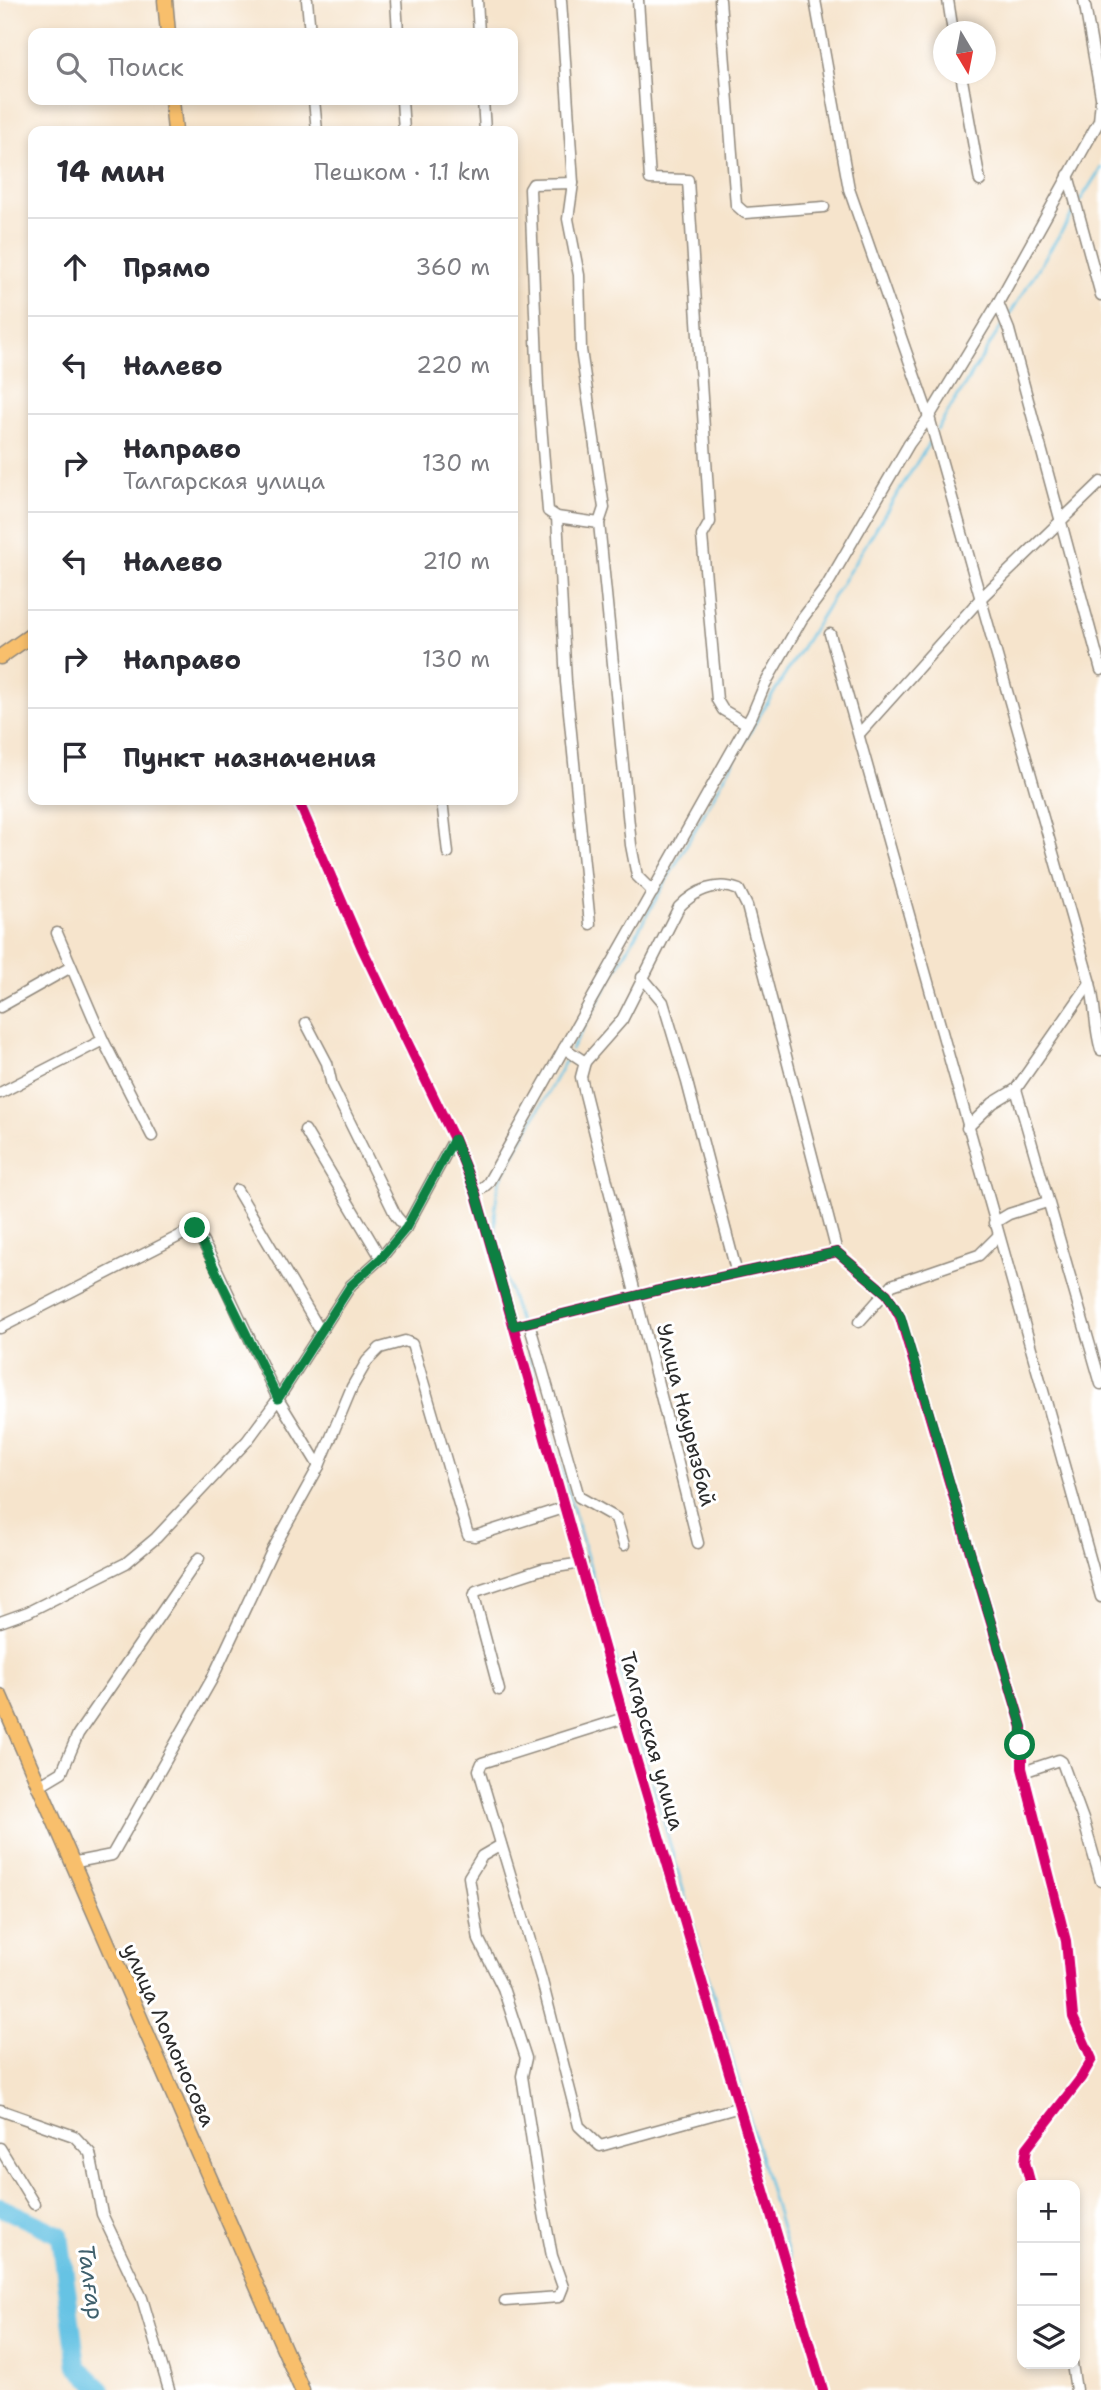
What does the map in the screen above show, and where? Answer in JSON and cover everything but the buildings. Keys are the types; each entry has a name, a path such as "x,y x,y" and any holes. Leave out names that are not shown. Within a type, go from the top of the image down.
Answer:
{"main road":[{"path":"165,0 168,28"},
{"path":"172,105 175,126"},
{"path":"0,657 28,637"},
{"name":"улица Ломоносова","path":"0,1696 37,1787 302,2390"}],"street":[{"path":"307,0 310,28"},
{"path":"396,0 398,28"},
{"path":"477,0 479,28"},
{"path":"561,0 573,183 568,219 579,275 581,350 604,508 599,523 631,845 637,876 653,891"},
{"path":"638,0 650,179 688,180 710,522 702,536 717,700 723,710 747,724"},
{"path":"720,0 736,205 745,213 824,207"},
{"path":"815,0 849,189 929,417 1095,1001 1093,1025 1101,1050"},
{"path":"948,0 951,21"},
{"path":"476,1194 488,1183 568,1051 803,619 826,587 909,444 929,417 998,303 1099,121 1101,98 1084,0"},
{"path":"963,84 980,181"},
{"path":"314,105 317,126"},
{"path":"402,105 404,126"},
{"path":"483,105 485,126"},
{"path":"1068,175 1101,295"},
{"path":"573,183 533,184 530,189 548,510 557,517 599,523"},
{"path":"998,303 1062,523 1101,670"},
{"path":"859,734 981,598 1062,523 1101,482"},
{"path":"557,517 566,682 590,924"},
{"path":"830,634 1101,1597"},
{"name":"Талгарская улица","path":"300,805 362,948 454,1139 521,1325 566,1507 624,1718 823,2390"},
{"path":"443,805 448,853"},
{"path":"568,1051 585,1062 622,1020 679,906 692,894 725,885 739,890 747,906 837,1252 887,1294 901,1317 1022,1727 1020,1745 1023,1772 1066,1941 1073,2017 1091,2059 1081,2078 1027,2148 1025,2162 1030,2180"},
{"path":"57,933 103,1040 152,1136"},
{"path":"0,1007 71,967"},
{"path":"642,977 663,1002 687,1082 737,1274"},
{"path":"967,1128 993,1103 1016,1088 1090,983"},
{"path":"306,1023 327,1063 332,1086 396,1216 406,1228"},
{"path":"0,1093 103,1040"},
{"name":"Улица Наурызбай","path":"585,1062 581,1077 583,1086 698,1543"},
{"path":"1016,1088 1101,1384"},
{"path":"305,1130 381,1258"},
{"path":"0,1622 28,1612 127,1563 156,1538 247,1441 278,1399 351,1285 381,1258 406,1228 454,1139"},
{"path":"237,1190 321,1332"},
{"path":"995,1223 1009,1214 1047,1202"},
{"path":"0,1328 195,1228 278,1399 319,1466"},
{"path":"859,1322 887,1294 892,1285 979,1255 998,1236"},
{"path":"624,1545 616,1518 579,1497 521,1325 637,1296 837,1252"},
{"path":"71,1863 112,1855 212,1679 272,1551 319,1466 352,1387 367,1361 380,1348 409,1341 412,1344 468,1535 475,1536 566,1507"},
{"path":"37,1787 62,1772 78,1734 199,1558"},
{"path":"499,1690 474,1596 477,1591 542,1569 583,1563"},
{"path":"624,1718 482,1763 479,1770 542,1981 579,2126 600,2146 740,2106"},
{"path":"1023,1772 1059,1760 1062,1762 1084,1822 1101,1881"},
{"path":"501,1844 482,1856 469,1877 479,1940 503,1989 526,2058 522,2076 539,2187 552,2256 563,2287 559,2297 505,2301"},
{"path":"0,2110 74,2136 90,2152 102,2214 142,2298 169,2390"},
{"path":"0,2148 34,2204"},
{"path":"1073,2369 1076,2390"}],"waterway":[{"path":"1080,201 1101,168"},
{"path":"1008,317 1073,213"},
{"path":"937,430 1002,325"},
{"path":"571,1050 755,723 932,438"},
{"path":"519,1322 499,1252 496,1199 500,1180 568,1056"},
{"path":"521,1328 793,2270"},
{"name":"Талғар","path":"0,2207 60,2235 77,2366 102,2390"}],"cycle path":[{"path":"300,805 362,948 454,1139 476,1194 624,1718 823,2390"},
{"path":"514,1326 655,1291 837,1252 887,1294 900,1317 1022,1727 1022,1768 1066,1941 1073,2017 1092,2059 1081,2078 1027,2148 1025,2162 1030,2180"}],"route":[{"path":"195,1228 198,1229 278,1399 351,1285 381,1258 406,1228 454,1139 460,1160 476,1194 514,1326 655,1291 837,1252 857,1271 880,1286 901,1317 1022,1727 1020,1745"}]}
